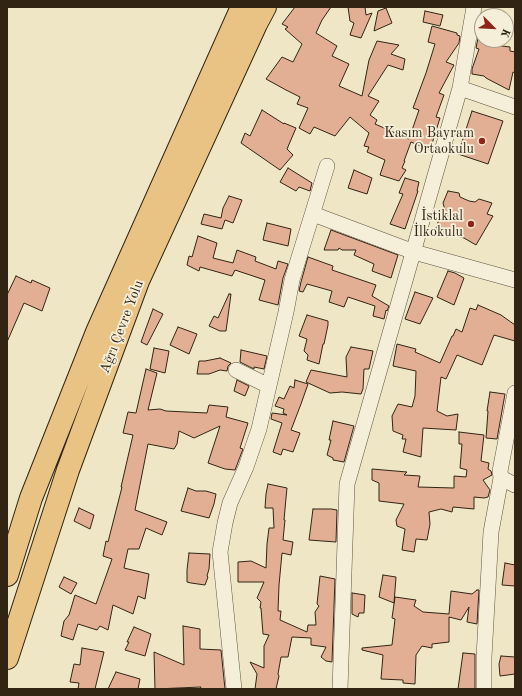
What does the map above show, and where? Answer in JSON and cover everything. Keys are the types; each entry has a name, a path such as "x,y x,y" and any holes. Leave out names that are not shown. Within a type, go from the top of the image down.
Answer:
{"highway":[{"name":"Ağrı Çevre Yolu","path":"7,575 31,498 97,332 242,7"},
{"name":"Ağrı Çevre Yolu","path":"7,658 68,470 138,280 265,7"}],"street":[{"path":"340,689 347,484 460,88 474,7"},
{"path":"460,88 515,107"},
{"path":"234,689 220,552 225,523 230,503 246,467 259,429 292,280 328,166"},
{"path":"313,214 414,252 515,280"},
{"path":"236,370 269,386"},
{"path":"484,689 484,657 491,532 501,478 500,471 515,393"},
{"path":"501,478 515,485"}],"building":[{"path":"295,7 331,7 322,20 316,33 337,46 332,56 349,64 339,86 362,96 369,60 377,41 399,45 391,54 405,59 403,70 388,65 368,96 379,101 370,115 377,120 375,124 409,139 419,110 413,108 435,44 428,42 432,26 457,33 457,35 460,36 459,43 446,62 454,65 439,93 444,95 436,117 440,118 430,150 411,142 402,168 406,170 399,181 380,175 385,160 367,152 369,147 364,146 369,133 350,117 335,136 314,127 310,134 299,128 308,108 297,104 300,97 266,79 282,57 293,62 302,44 285,29 288,27 282,24"},
{"path":"348,7 365,7 366,15 372,13 361,38 350,35 354,23 350,21"},
{"path":"386,8 392,23 374,31 378,11"},
{"path":"425,11 443,15 440,26 423,22"},
{"path":"476,48 510,48 510,51 515,52 515,73 513,72 509,90 484,76 472,74 472,69 479,49"},
{"path":"262,110 284,124 296,128 287,149 293,155 280,170 241,143 245,133 250,136"},
{"path":"472,111 503,121 488,164 458,154"},
{"path":"288,168 312,183 310,191 299,187 296,191 280,182"},
{"path":"354,170 372,178 367,194 348,188"},
{"path":"405,178 419,182 418,191 405,229 390,224 403,194 399,193"},
{"path":"448,191 459,193 460,197 469,201 475,202 479,199 492,203 487,214 493,216 476,245 464,238 454,235 447,237 435,231 439,219 445,210 443,203"},
{"path":"229,196 242,200 233,223 225,220 222,229 201,224 204,214 221,218 223,208"},
{"path":"267,223 291,229 288,246 263,240"},
{"path":"331,230 398,255 391,278 372,271 374,264 354,255 356,250 342,250 339,248 338,250 324,250"},
{"path":"198,236 217,243 213,258 233,263 237,250 256,257 255,261 276,269 278,261 288,264 283,278 278,305 259,300 265,280 235,270 232,276 200,267 199,271 187,265 189,256 192,257"},
{"path":"308,257 333,266 332,270 376,285 372,296 389,306 387,311 386,310 384,319 373,316 375,306 348,297 344,307 329,302 332,291 307,284 303,292 299,291"},
{"path":"448,271 464,278 454,305 437,297"},
{"path":"16,276 31,283 32,280 50,288 42,311 24,303 7,342 7,295"},
{"path":"415,292 433,298 420,324 405,319"},
{"path":"229,294 231,294 226,331 220,331 209,326 214,316 218,318"},
{"path":"478,305 501,315 515,325 515,341 494,335 482,365 457,355 446,379 441,377 437,411 447,416 458,414 456,430 423,428 421,457 403,452 406,439 402,439 403,435 393,431 392,416 398,404 412,407 415,396 416,371 393,366 397,344 416,349 415,352 440,363 456,329 462,332 470,308 476,310"},
{"path":"153,309 163,314 147,345 141,342"},
{"path":"307,315 328,321 319,364 307,360 308,355 304,351 307,339 299,336"},
{"path":"178,327 197,334 189,354 170,345"},
{"path":"351,347 373,351 369,369 364,369 363,389 361,394 342,392 330,393 306,382 311,370 347,377 346,357"},
{"path":"154,348 169,351 165,373 150,369"},
{"path":"241,350 267,356 264,369 254,367 254,369 240,362"},
{"path":"220,358 231,363 228,366 227,371 220,370 209,374 197,374 199,361"},
{"path":"146,369 157,373 148,410 160,409 166,411 207,413 209,405 228,407 226,417 248,423 240,448 243,449 235,470 225,469 208,463 220,426 194,438 179,431 177,444 174,449 148,444 135,510 167,522 162,535 146,528 139,549 128,549 124,568 149,574 145,599 138,596 133,614 113,605 108,630 100,626 97,630 78,624 73,640 61,636 64,621 69,615 75,595 96,604 112,559 103,556 122,487 133,435 123,433 128,412 136,413"},
{"path":"237,380 249,386 245,396 234,391"},
{"path":"295,380 308,384 291,430 300,433 293,452 283,449 281,455 273,452 282,423 271,419 272,413 287,415 283,413 284,409 275,406 279,397 284,399 290,386 294,388"},
{"path":"490,392 505,394 497,439 486,438 487,411"},
{"path":"333,421 354,426 344,462 333,460 333,458 327,455 331,440 329,440"},
{"path":"459,432 484,435 481,461 489,463 488,469 491,471 492,475 483,480 490,490 488,497 474,497 474,509 453,507 452,512 441,509 429,512 430,524 427,540 416,539 414,552 402,550 405,529 397,526 396,520 404,504 379,501 379,483 372,480 372,469 407,472 404,475 420,476 418,487 454,488 454,476 466,477 467,470 460,468 462,444 459,444"},
{"path":"268,484 287,488 283,540 293,542 291,555 282,553 278,611 281,611 280,620 307,632 308,625 316,625 315,612 319,606 317,604 320,576 335,579 332,662 326,661 321,657 326,647 311,645 311,638 292,637 288,657 281,657 276,689 255,689 257,674 250,662 264,668 264,646 269,635 263,634 260,608 261,602 257,598 264,582 238,582 238,562 251,561 266,568 269,528 274,528 273,508 265,508"},
{"path":"188,488 196,491 206,491 216,494 209,518 181,511"},
{"path":"79,508 94,515 90,529 74,521"},
{"path":"313,509 337,510 336,542 309,540"},
{"path":"189,553 210,554 208,577 205,585 187,582"},
{"path":"505,563 515,565 515,586 502,585"},
{"path":"383,575 396,577 394,603 379,597"},
{"path":"64,577 77,583 71,594 59,587"},
{"path":"479,590 477,624 467,622 469,607 461,620 449,617 449,642 432,644 432,648 422,646 416,655 415,684 403,683 403,680 381,679 383,655 362,650 362,648 392,645 395,619 392,618 395,597 416,600 414,606 423,612 449,614 451,591 472,594"},
{"path":"352,593 365,595 364,613 359,613 358,617 352,614"},
{"path":"183,626 200,629 200,649 221,650 225,689 200,689 201,687 155,689 154,652 184,665"},
{"path":"134,627 151,634 145,656 125,650"},
{"path":"82,648 104,652 95,689 78,689 79,683 70,682 74,664 80,665"},
{"path":"463,653 475,654 475,689 458,689"},
{"path":"501,656 515,657 515,674 500,676 499,664"},
{"path":"116,672 140,679 138,689 108,689"}],"place":[{"name":"Kasım Bayram Ortaokulu","path":"482,141"},
{"name":"İstiklal İlkokulu","path":"471,224"}]}
